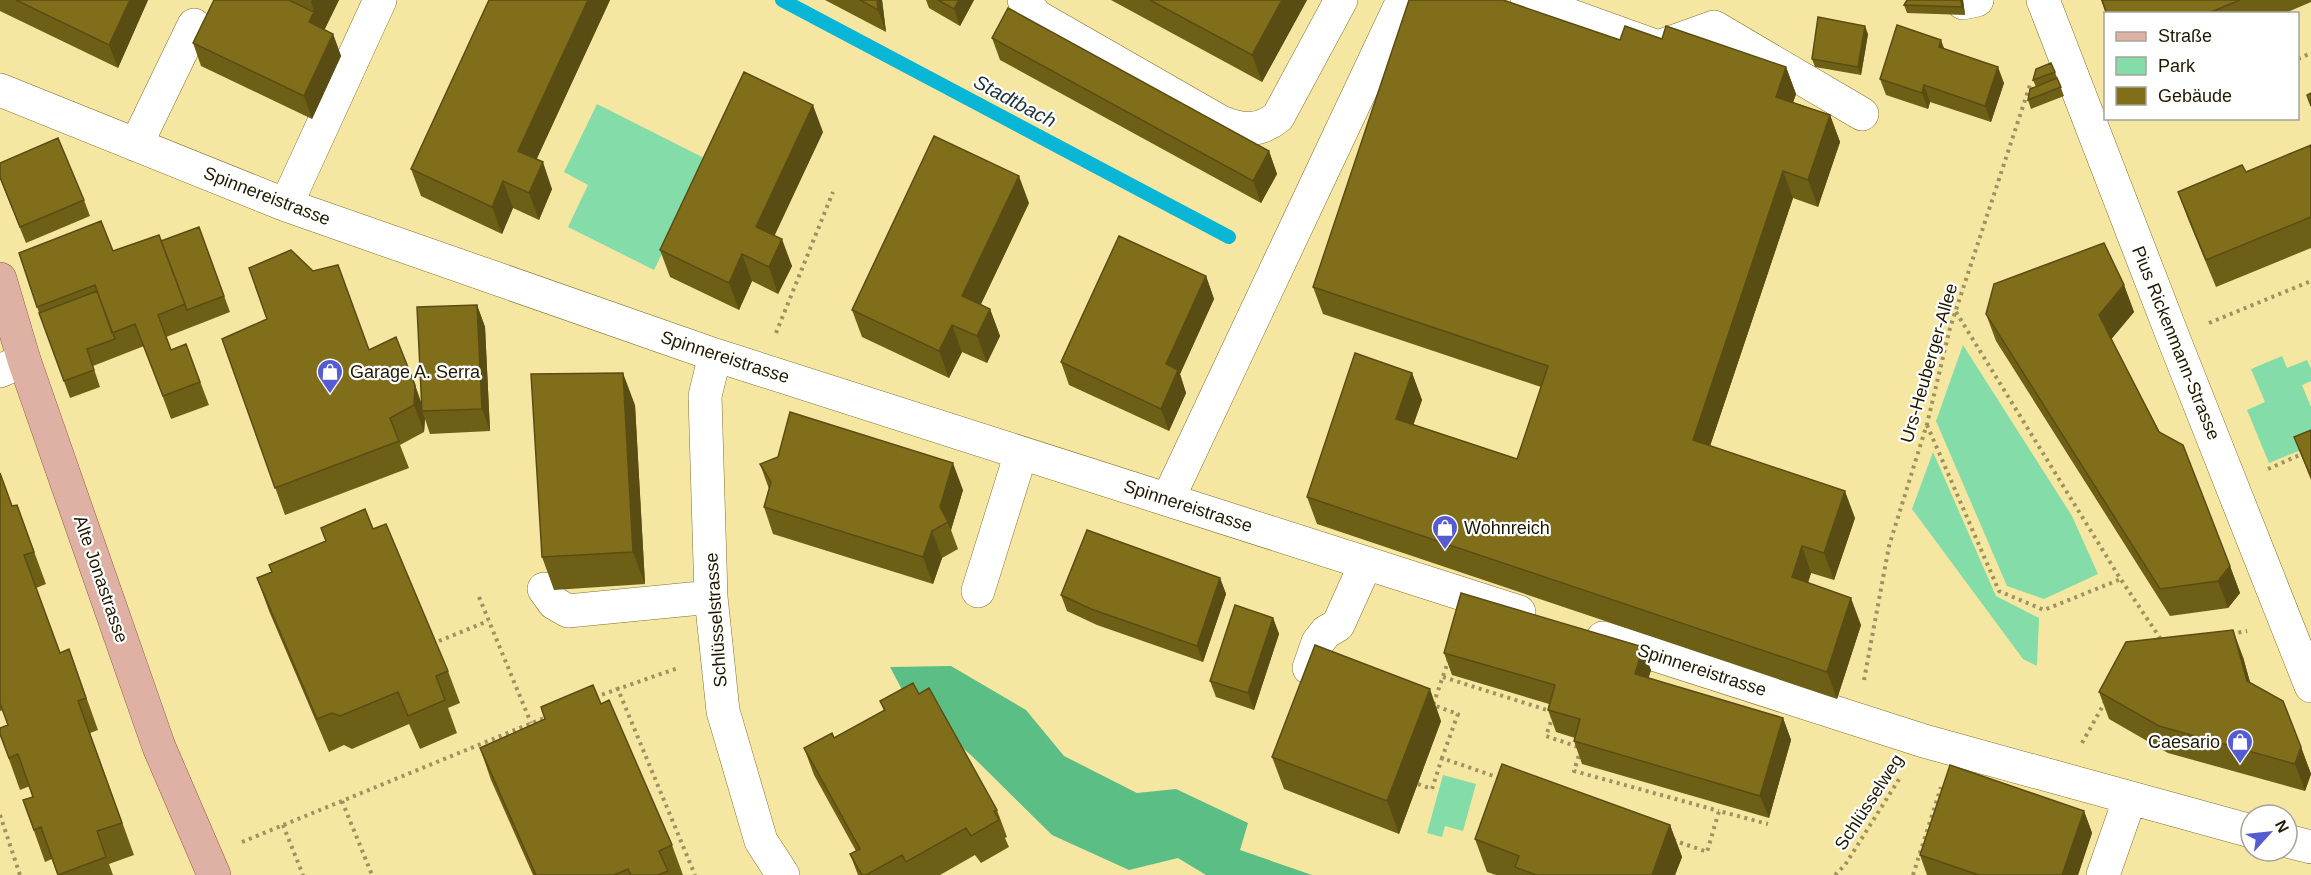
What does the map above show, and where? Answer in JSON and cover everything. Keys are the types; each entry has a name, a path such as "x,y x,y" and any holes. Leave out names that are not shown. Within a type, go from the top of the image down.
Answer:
{"main road":[{"name":"Alte Jonastrasse","path":"0,279 12,365 159,747 214,875"}],"street":[{"path":"286,205 380,0"},
{"path":"1024,0 1036,16 1221,122 1236,128 1252,130 1266,126 1278,117 1341,0"},
{"path":"1168,499 1403,0"},
{"path":"1527,0 1658,47 1714,27 1862,114"},
{"name":"Pius Rickenmann-Strasse","path":"2047,10 2172,337 2233,484 2311,686"},
{"path":"136,145 194,25"},
{"name":"Spinnereistrasse","path":"0,90 286,205 714,354 1857,720 1939,745 2239,828"},
{"name":"Schlüsselstrasse","path":"714,354 705,396 711,597 723,711 761,842 783,875"},
{"path":"978,591 1020,453"},
{"path":"1309,668 1318,642 1326,632 1338,625 1366,563"},
{"path":"544,589 554,603 568,610 711,597"},
{"path":"2103,875 2130,798"}],"path":[{"name":"Urs-Heuberger-Allee","path":"1857,720 1889,546 1927,424 1956,311 2047,10"},
{"path":"772,343 833,192"},
{"path":"2172,337 2311,281"},
{"path":"1956,311 2121,579 2164,644 2155,645"},
{"path":"1927,424 1999,591 2044,610 2121,579"},
{"path":"2233,484 2311,450"},
{"path":"479,597 531,723"},
{"path":"439,641 489,621"},
{"path":"2220,635 2287,625"},
{"path":"585,701 617,687 717,656"},
{"path":"1418,784 1432,789 1458,714 1433,705 1450,656"},
{"path":"1443,676 1554,712 1546,736 1581,748 1574,771 1768,824"},
{"path":"617,687 695,875"},
{"path":"2079,749 2108,698"},
{"path":"233,846 552,714"},
{"path":"1913,875 1939,745"},
{"name":"Schlüsselweg","path":"1835,875 1939,745"},
{"path":"1442,758 1510,782"},
{"path":"342,801 372,875"},
{"path":"1664,837 1707,852 1719,811"},
{"path":"0,815 20,875"},
{"path":"283,825 303,875"}],"green space":[{"path":"597,104 708,160 654,270 568,227 588,185 564,172"},
{"path":"1963,345 2072,516 2098,574 2044,599 2007,586 1936,421"},
{"path":"2282,356 2287,368 2307,360 2311,368 2311,381 2302,385 2311,407 2311,446 2269,463 2247,410 2265,402 2251,369"},
{"path":"1933,452 1996,596 2039,618 2037,666 2023,659 1912,509"},
{"path":"951,666 1026,710 1064,756 1137,793 1176,789 1248,823 1240,850 1312,875 1206,875 1178,858 1129,870 1052,835 973,757 907,699 890,667"},
{"path":"1443,775 1476,784 1463,831 1445,826 1442,837 1427,833"}],"building":[{"path":"16,0 130,0 109,45"},
{"path":"214,0 289,0 314,12 309,22 333,34 304,96 193,43"},
{"path":"489,0 588,0 518,151 543,162 529,193 503,181 492,207 411,169"},
{"path":"860,0 877,0 878,10"},
{"path":"938,0 959,0 954,9"},
{"path":"1150,0 1282,0 1252,55"},
{"path":"1409,0 1503,0 1620,40 1625,26 1662,39 1666,26 1786,67 1776,97 1830,115 1808,180 1783,171 1693,440 1845,491 1824,553 1802,546 1792,577 1851,598 1827,672 1307,497 1355,353 1412,373 1396,419 1517,459 1548,366 1313,287"},
{"path":"1907,0 1961,0 1962,7 1904,5"},
{"path":"2102,0 2240,0 2211,12 2106,12"},
{"path":"1008,8 1269,151 1253,181 992,38"},
{"path":"1818,17 1865,26 1858,67 1812,59"},
{"path":"1897,25 1941,40 1939,47 1998,67 1985,106 1924,85 1922,93 1880,79"},
{"path":"2051,63 2055,72 2033,80 2036,69"},
{"path":"744,72 813,105 756,227 782,239 769,267 742,254 729,283 660,250"},
{"path":"2057,78 2061,87 2028,100 2030,89"},
{"path":"2311,93 2311,106 2307,95"},
{"path":"934,136 1019,176 962,296 990,309 977,336 952,325 939,351 852,310"},
{"path":"58,138 84,200 20,227 0,177 0,163"},
{"path":"2311,145 2311,217 2206,260 2178,192 2242,165 2246,172"},
{"path":"101,221 113,251 159,235 185,304 158,315 171,350 186,344 200,382 163,396 135,324 112,333 95,285 37,307 19,253"},
{"path":"199,227 224,296 187,310 161,241"},
{"path":"1119,236 1206,276 1166,364 1178,370 1161,409 1061,362"},
{"path":"2104,243 2124,285 2099,315 2159,432 2183,445 2230,566 2218,581 2160,589 1986,314 1994,284"},
{"name":"Garage A. Serra","path":"291,250 313,271 338,265 369,350 396,337 415,385 414,405 390,418 399,441 275,488 222,339 267,319 249,268"},
{"path":"97,291 115,339 87,349 94,370 64,381 39,313"},
{"path":"477,305 482,409 422,411 417,307"},
{"path":"623,373 633,552 542,557 531,374"},
{"path":"790,412 953,463 940,507 948,522 932,531 923,557 764,507 771,482 760,464 778,457"},
{"path":"2311,430 2311,477 2294,437"},
{"path":"0,473 12,506 17,505 34,552 24,555 60,653 69,649 86,698 78,701 122,823 97,831 106,857 58,875 41,827 34,830 23,800 33,797 18,754 9,758 0,734 0,728 8,725 0,703"},
{"path":"365,509 373,529 386,524 448,671 436,676 445,700 408,716 398,692 340,716 332,713 317,719 257,578 272,572 269,565 326,541 321,528"},
{"path":"1087,530 1220,578 1197,646 1091,609 1061,595"},
{"path":"1461,593 1643,647 1635,674 1783,718 1760,796 1574,741 1580,719 1548,710 1555,685 1444,653"},
{"path":"1235,605 1273,618 1248,693 1210,681"},
{"path":"2233,630 2247,681 2283,701 2301,747 2295,764 2159,726 2099,692 2126,642"},
{"path":"1315,645 1430,689 1387,801 1272,757"},
{"path":"913,683 919,694 929,688 997,810 994,811 999,820 971,836 966,828 906,862 902,855 862,875 850,854 860,849 804,748 832,733 834,738 885,710 880,701"},
{"path":"593,685 601,704 609,700 672,845 659,851 668,871 658,875 631,875 628,869 614,875 536,875 480,748 545,719 541,707"},
{"path":"1502,764 1670,825 1652,875 1536,875 1515,867 1519,856 1475,839"},
{"path":"1950,765 2084,811 2062,875 1979,875 1920,855"}],"waterway":[{"name":"Stadtbach","path":"782,0 1229,237"}],"place":[{"name":"Garage A. Serra","path":"330,395"},
{"name":"Wohnreich","path":"1445,551"},
{"name":"Caesario","path":"2240,765"}]}
